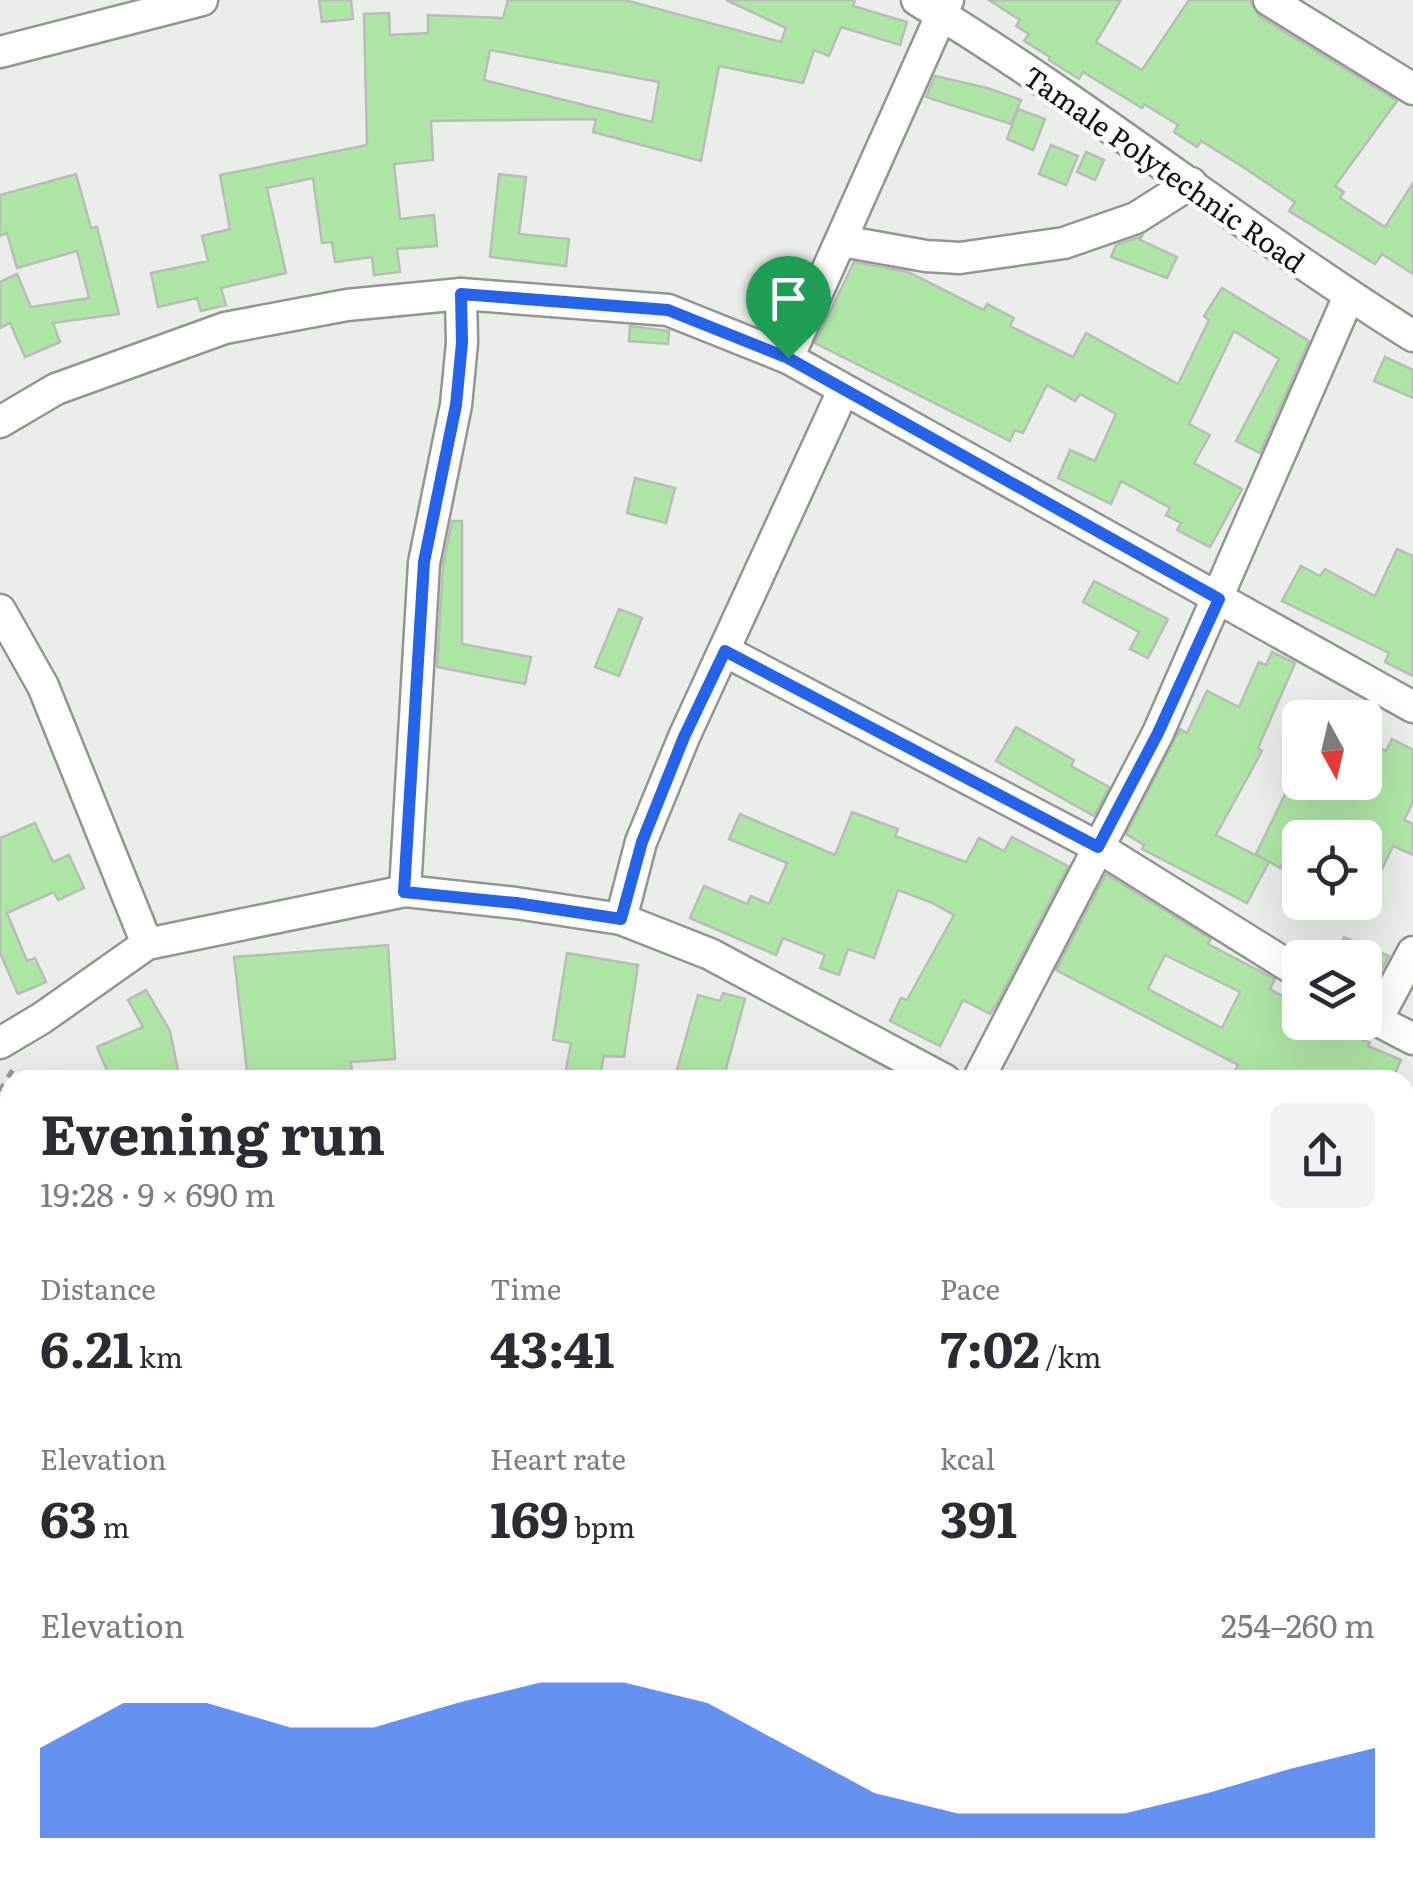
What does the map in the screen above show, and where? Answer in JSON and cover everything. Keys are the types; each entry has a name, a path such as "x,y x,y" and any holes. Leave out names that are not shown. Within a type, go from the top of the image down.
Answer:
{"street":[{"path":"0,52 202,0"},
{"path":"1269,0 1413,90"},
{"path":"788,358 842,241 936,5"},
{"name":"Tamale Polytechnic Road","path":"936,5 1348,296 1413,336"},
{"path":"842,241 960,258 1064,244 1136,218 1191,183"},
{"path":"404,892 424,562 456,405 462,343 461,294"},
{"path":"0,422 56,389 225,328 347,305 461,294 668,310 788,358 1413,707"},
{"path":"983,1070 1158,733 1348,296"},
{"path":"621,919 642,842 684,737 843,391"},
{"path":"0,610 43,686 147,944"},
{"path":"725,651 1098,847 1282,963"},
{"path":"0,1043 147,944 404,892 621,919 710,954 927,1070"},
{"path":"1382,1001 1413,952"},
{"path":"1382,1024 1413,1039"}],"building":[{"path":"319,0 351,0 353,19 322,22"},
{"path":"508,0 625,0 781,42 786,28 726,0 855,0 853,6 907,22 900,45 841,27 829,56 814,50 803,83 719,66 701,161 593,132 596,119 431,121 433,160 394,164 400,219 434,215 437,246 397,249 400,272 374,275 372,257 335,262 332,242 322,243 313,178 267,188 286,273 221,288 226,305 201,311 197,298 158,307 151,273 208,261 202,236 230,229 220,175 367,145 364,14 389,13 390,35 428,33 428,15 503,18","holes":["490,50 659,82 652,122 484,80"]},
{"path":"989,0 1121,0 1096,42 1142,70 1189,0 1250,0 1259,16 1397,101 1335,186 1344,192 1340,198 1385,227 1413,183 1413,274 1382,254 1375,264 1289,211 1295,202 1243,167 1201,141 1197,147 1174,132 1178,125 1083,72 1079,79 1049,60 1024,41 1029,34 1016,26 1020,20"},
{"path":"935,76 1021,100 1011,124 926,97"},
{"path":"1018,109 1045,119 1033,150 1007,139"},
{"path":"1051,145 1078,156 1066,185 1039,174"},
{"path":"1086,152 1104,160 1095,180 1077,172"},
{"path":"76,174 91,228 97,227 119,314 53,323 60,342 25,357 10,323 0,328 0,282 17,274 31,307 89,298 77,251 17,268 7,233 0,236 0,195"},
{"path":"499,174 526,177 519,234 569,239 566,266 490,257"},
{"path":"1142,236 1140,240 1177,257 1167,278 1111,257 1116,245"},
{"path":"854,262 908,272 984,310 987,304 1014,318 1010,326 1073,357 1086,333 1178,384 1209,320 1204,316 1222,288 1309,341 1260,453 1236,441 1279,359 1234,331 1189,424 1210,435 1194,463 1242,489 1210,547 1177,530 1181,523 1166,515 1170,508 1121,481 1111,504 1058,478 1070,450 1095,461 1116,414 1080,394 1075,401 1047,385 1023,433 1015,430 1010,441 815,343"},
{"path":"630,326 669,331 668,344 629,341"},
{"path":"1385,357 1413,370 1413,398 1374,381"},
{"path":"635,478 675,488 666,523 627,513"},
{"path":"452,521 462,521 462,644 531,657 525,684 437,667 443,565"},
{"path":"1397,549 1413,556 1413,676 1385,662 1389,653 1282,601 1301,566 1320,576 1325,569 1375,596"},
{"path":"1094,581 1168,619 1148,658 1130,649 1139,632 1083,602"},
{"path":"619,609 642,618 619,676 595,667"},
{"path":"1272,652 1295,663 1258,748 1262,751 1216,835 1269,862 1247,903 1142,849 1144,845 1126,834 1180,729 1187,733 1207,691 1239,707 1259,662 1266,665"},
{"path":"1016,727 1074,760 1071,766 1109,787 1094,816 996,761"},
{"path":"1392,739 1413,750 1413,802 1404,820 1413,824 1413,855 1393,846 1382,869 1382,820 1282,820 1280,868 1256,854 1282,800 1382,800 1382,749 1386,751"},
{"path":"852,812 898,829 895,836 966,862 979,838 1004,851 1012,837 1068,866 995,1007 990,1014 963,1000 940,1046 890,1021 901,998 907,1000 954,915 930,902 898,890 874,958 848,949 839,975 820,968 825,955 783,938 776,955 690,918 704,886 747,904 751,896 769,904 787,863 729,839 740,814 835,855"},
{"path":"35,823 53,862 69,855 84,888 58,900 54,892 7,913 27,961 35,958 46,982 18,994 0,953 0,838"},
{"path":"1106,874 1211,939 1208,944 1275,979 1270,989 1282,996 1282,1040 1364,1040 1370,1043 1368,1046 1401,1060 1396,1070 1236,1070 1238,1065 1056,970","holes":["1165,955 1240,992 1222,1028 1148,989"]},
{"path":"388,945 395,1059 351,1062 352,1070 247,1070 234,957"},
{"path":"567,953 638,965 624,1057 604,1056 601,1070 566,1070 571,1043 553,1040"},
{"path":"146,990 170,1031 178,1070 107,1070 97,1047 143,1027 128,1000"},
{"path":"723,993 745,999 726,1070 677,1070 698,995 720,1001"}],"route":[{"path":"461,294 668,310 788,358 1219,599 1158,733 1098,847 725,651 684,737 642,842 621,919 404,892 424,562 456,405 462,343 461,294"}]}
